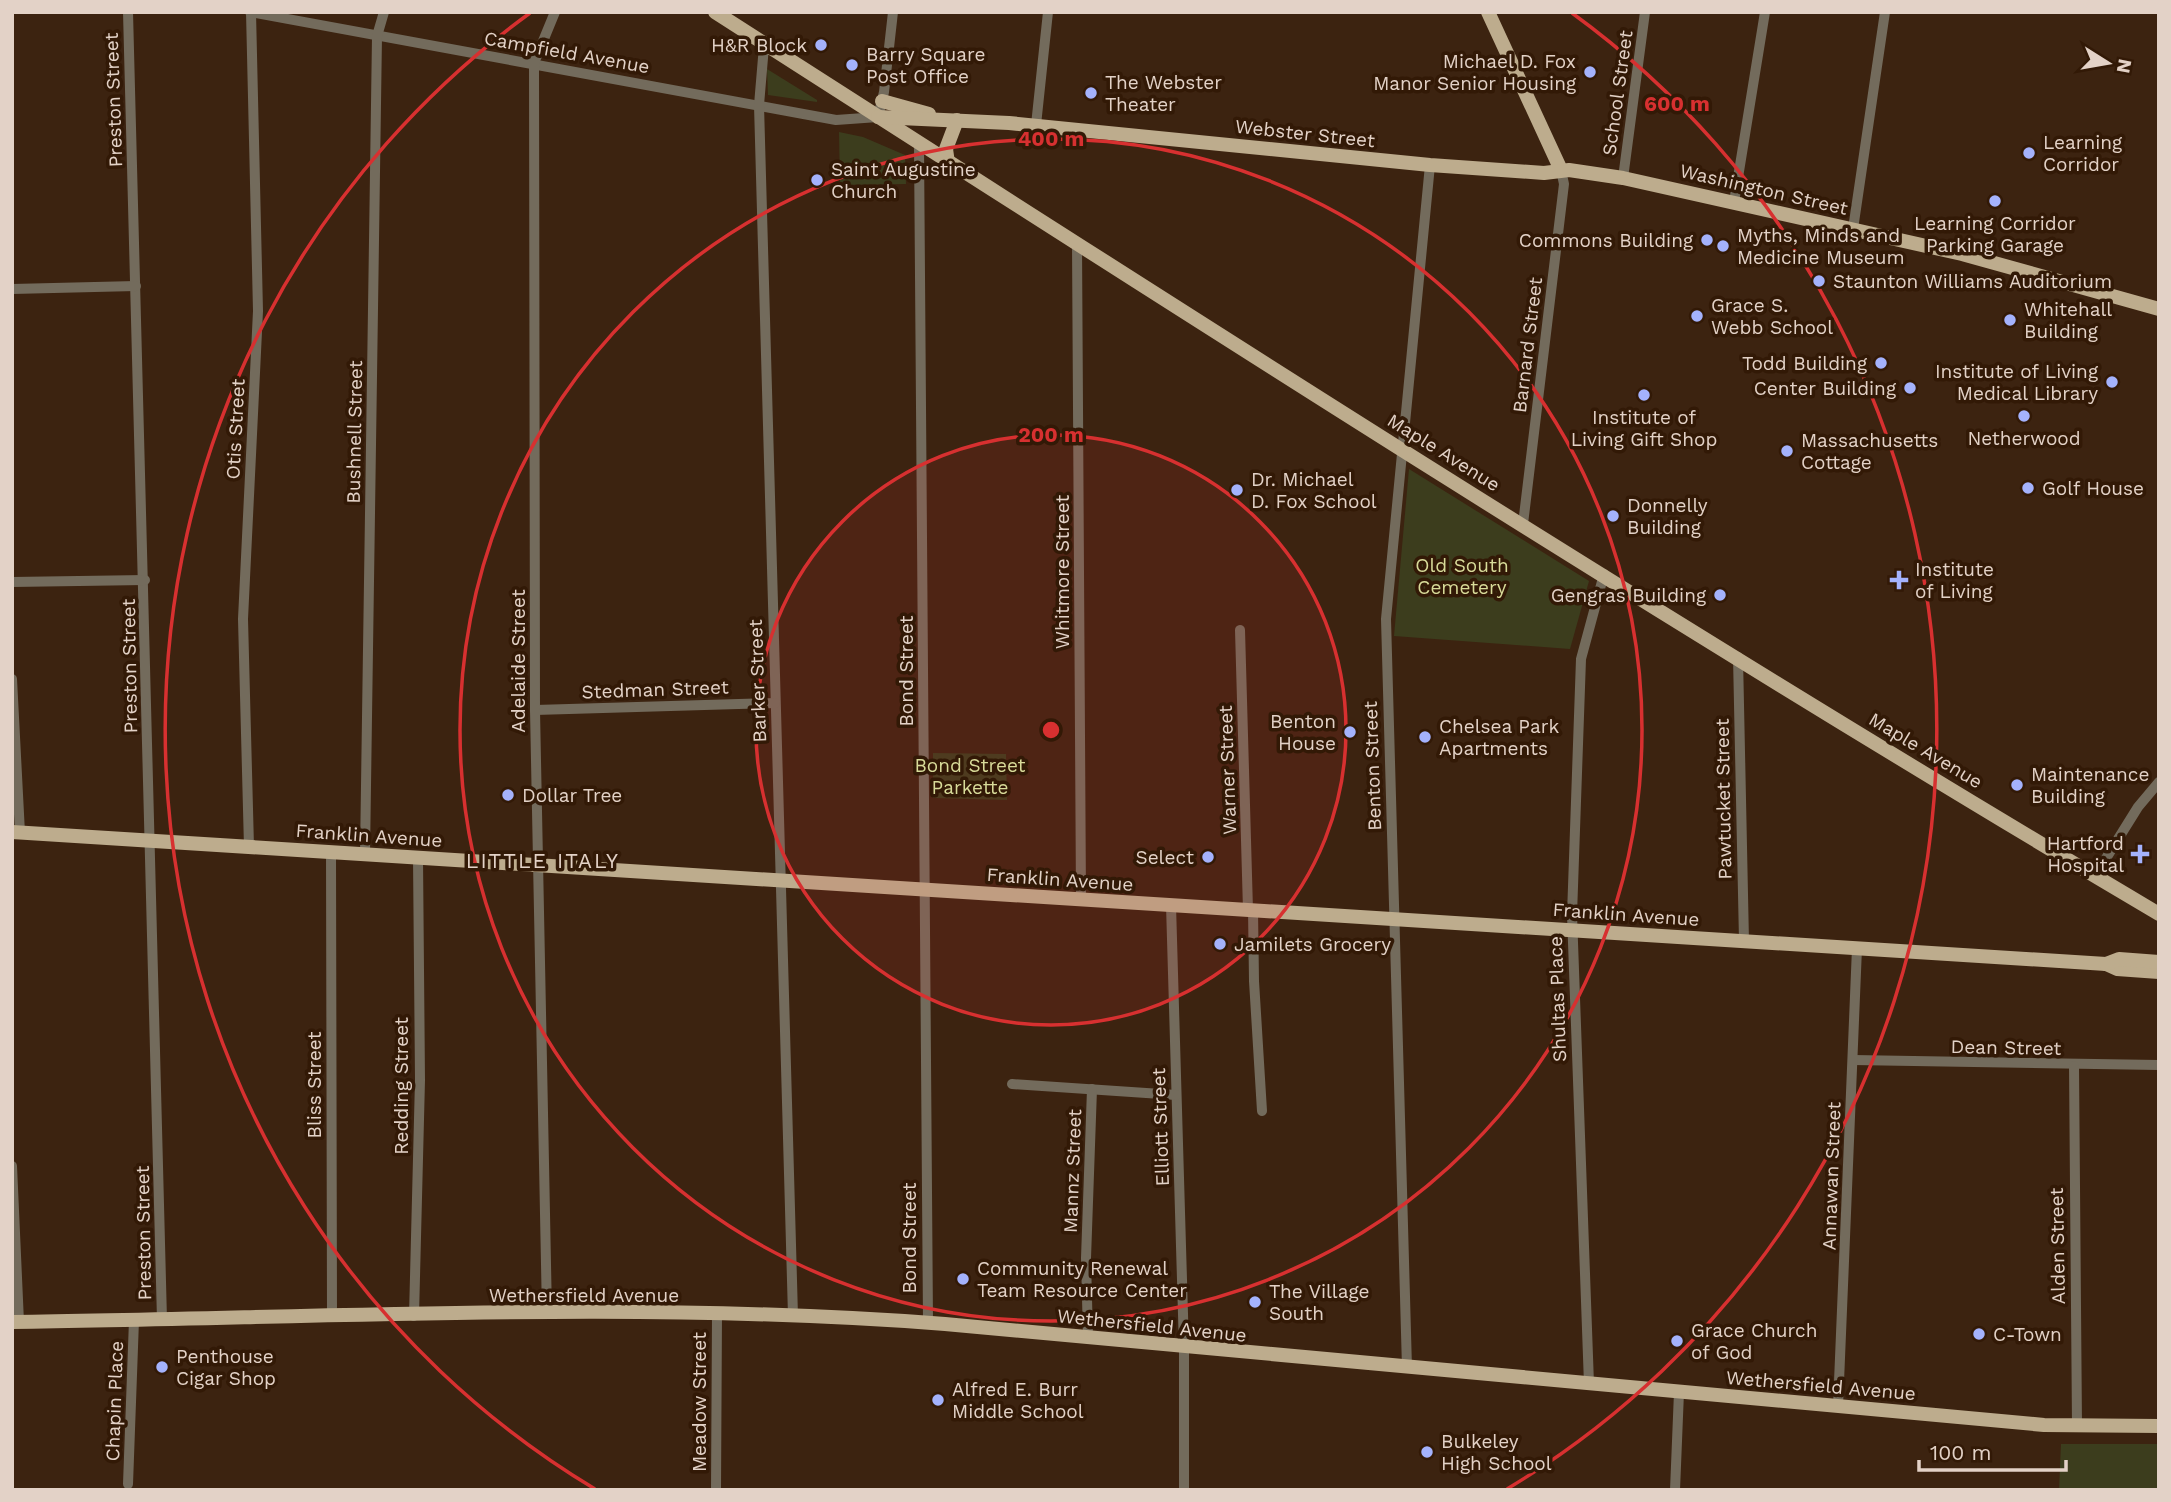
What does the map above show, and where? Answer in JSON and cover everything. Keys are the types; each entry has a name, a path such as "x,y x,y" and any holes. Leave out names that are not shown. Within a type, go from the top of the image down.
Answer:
{"main road":[{"name":"Maple Avenue","path":"715,12 737,19 764,47 1523,524 2159,914"},
{"path":"1488,12 1562,170"},
{"path":"882,101 921,110 936,119"},
{"name":"Webster Street","path":"878,117 1036,125 1430,165 1544,173 1562,170"},
{"path":"948,163 946,149 957,120"},
{"name":"Washington Street","path":"1562,170 1623,178 1962,254 2159,309"},
{"name":"Franklin Avenue","path":"16,832 2106,964 2117,969 2159,972"},
{"name":"Franklin Avenue","path":"2106,964 2119,959 2159,962"},
{"name":"Wethersfield Avenue","path":"16,1322 717,1314 928,1322 1184,1348 1838,1406 2077,1426 2159,1426"}],"street":[{"name":"Preston Street","path":"128,12 145,580 162,1320"},
{"name":"Campfield Avenue","path":"251,12 836,120 878,117"},
{"name":"Otis Street","path":"249,847 243,619 258,311 251,12"},
{"name":"Bushnell Street","path":"365,854 377,36 384,12"},
{"name":"Adelaide Street","path":"547,1314 535,710 534,63 555,12"},
{"path":"878,117 893,12"},
{"path":"1036,125 1048,12"},
{"name":"School Street","path":"1623,178 1645,12"},
{"path":"1734,202 1765,12"},
{"path":"1853,229 1885,12"},
{"name":"Barker Street","path":"764,47 759,105 793,1316"},
{"name":"Bond Street","path":"919,145 928,1322"},
{"name":"Benton Street","path":"1407,1368 1386,619 1430,165"},
{"name":"Barnard Street","path":"1523,524 1564,184 1562,170"},
{"name":"Whitmore Street","path":"1077,244 1081,899"},
{"path":"12,289 136,286"},
{"name":"Shultas Place","path":"1589,1384 1572,930 1581,659 1604,574"},
{"path":"12,582 145,580"},
{"name":"Warner Street","path":"1240,630 1262,1111"},
{"name":"Pawtucket Street","path":"1738,657 1744,941"},
{"path":"12,679 16,832"},
{"name":"Stedman Street","path":"535,710 775,703"},
{"path":"2095,876 2138,807 2159,782"},
{"name":"Bliss Street","path":"331,852 332,1317"},
{"name":"Redding Street","path":"415,1316 420,1080 418,858"},
{"name":"Elliott Street","path":"1171,905 1184,1348 1184,1490"},
{"name":"Annawan Street","path":"1838,1406 1857,948"},
{"name":"Dean Street","path":"1853,1060 2074,1066 2159,1065"},
{"name":"Alden Street","path":"2074,1066 2077,1426"},
{"path":"1012,1084 1176,1095"},
{"name":"Mannz Street","path":"1088,1338 1086,1258 1092,1089"},
{"path":"12,1166 16,1322"},
{"name":"Meadow Street","path":"716,1490 717,1314"},
{"name":"Chapin Place","path":"128,1484 135,1320"},
{"path":"1675,1490 1679,1392"}],"green space":[{"path":"767,69 817,100 817,102 768,95"},
{"path":"839,132 863,137 905,155 906,184 840,185"},
{"name":"Old South Cemetery","path":"1409,469 1589,581 1570,649 1394,636"},
{"name":"Bond Street Parkette","path":"933,753 1006,754 1007,800 933,798"},
{"path":"2061,1444 2159,1444 2159,1490 2059,1490"}],"place":[{"name":"H&R Block","path":"821,45"},
{"name":"Barry Square Post Office","path":"852,65"},
{"name":"Michael D. Fox Manor Senior Housing","path":"1590,72"},
{"name":"The Webster Theater","path":"1091,93"},
{"name":"Learning Corridor","path":"2029,153"},
{"name":"Saint Augustine Church","path":"817,180"},
{"name":"Learning Corridor Parking Garage","path":"1995,201"},
{"name":"Commons Building","path":"1707,240"},
{"name":"Myths, Minds and Medicine Museum","path":"1723,246"},
{"name":"Staunton Williams Auditorium","path":"1819,281"},
{"name":"Grace S. Webb School","path":"1697,316"},
{"name":"Whitehall Building","path":"2010,320"},
{"name":"Todd Building","path":"1881,363"},
{"name":"Institute of Living Medical Library","path":"2112,382"},
{"name":"Center Building","path":"1910,388"},
{"name":"Institute of Living Gift Shop","path":"1644,395"},
{"name":"Netherwood","path":"2024,416"},
{"name":"Massachusetts Cottage","path":"1787,451"},
{"name":"Golf House","path":"2028,488"},
{"name":"Dr. Michael D. Fox School","path":"1237,490"},
{"name":"Donnelly Building","path":"1613,516"},
{"name":"Institute of Living","path":"1899,580"},
{"name":"Gengras Building","path":"1720,595"},
{"name":"Benton House","path":"1350,732"},
{"name":"Chelsea Park Apartments","path":"1425,737"},
{"name":"Maintenance Building","path":"2017,785"},
{"name":"Dollar Tree","path":"508,795"},
{"name":"Hartford Hospital","path":"2140,854"},
{"name":"Select","path":"1208,857"},
{"name":"Jamilets Grocery","path":"1220,944"},
{"name":"Community Renewal Team Resource Center","path":"963,1279"},
{"name":"The Village South","path":"1255,1302"},
{"name":"C-Town","path":"1979,1334"},
{"name":"Grace Church of God","path":"1677,1341"},
{"name":"Penthouse Cigar Shop","path":"162,1367"},
{"name":"Alfred E. Burr Middle School","path":"938,1400"},
{"name":"Bulkeley High School","path":"1427,1452"}],"district":[{"name":"LITTLE ITALY","path":"543,861"}]}
